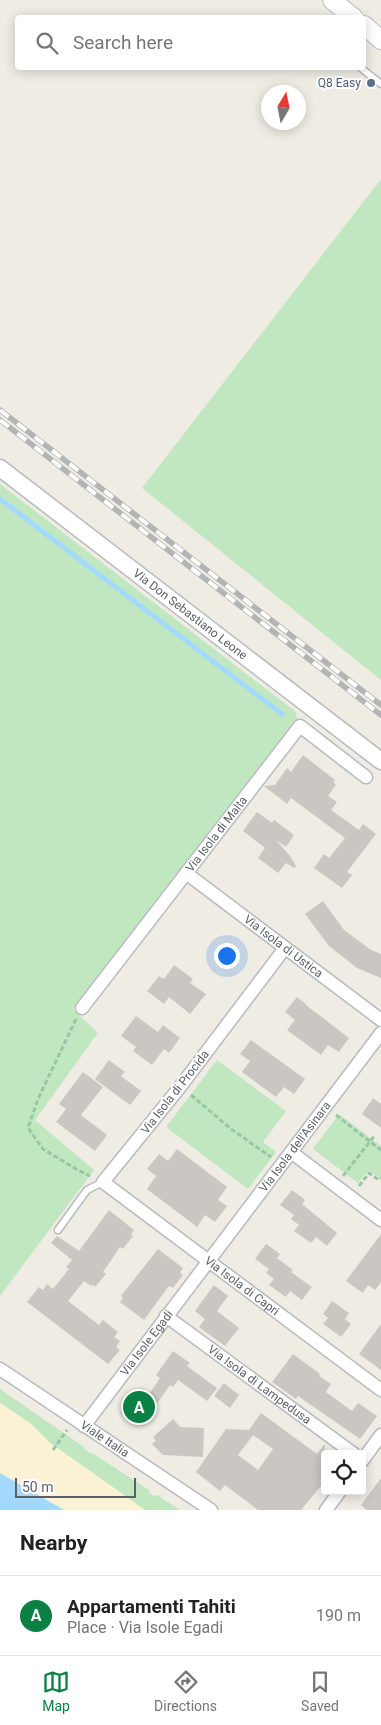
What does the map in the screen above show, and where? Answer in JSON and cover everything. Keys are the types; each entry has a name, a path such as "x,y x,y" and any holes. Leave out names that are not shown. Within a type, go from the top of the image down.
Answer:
{"main road":[{"path":"337,7 349,15"},
{"path":"366,28 381,40"}],"street":[{"name":"Via Don Sebastiano Leone","path":"0,468 381,761"},
{"name":"Via Isola di Malta","path":"82,1008 300,726 366,776"},
{"name":"Via Isola di Ustica","path":"186,873 381,1020"},
{"name":"Via Isola di Procida","path":"103,1182 180,1086 285,948"},
{"name":"Via Isola dell'Asinara","path":"209,1261 381,1033"},
{"path":"291,1152 381,1220"},
{"name":"Via Isola di Capri","path":"103,1182 381,1390"},
{"name":"Via Isole Egadi","path":"84,1426 209,1261"},
{"name":"Via Isola di Lampedusa","path":"166,1316 348,1450"},
{"name":"Viale Italia","path":"0,1369 211,1510"},
{"path":"366,1452 381,1435"},
{"path":"326,1510 337,1495"}],"lane":[{"path":"364,70 381,84"},
{"name":"Via Isola di Procida","path":"58,1230 87,1190 103,1182"}],"path":[{"path":"82,1008 38,1100 28,1128 43,1149 76,1170 103,1182"},
{"path":"180,1086 231,1128 281,1165"},
{"path":"337,1116 381,1150"},
{"path":"350,1182 343,1176 375,1135"},
{"path":"358,1188 369,1172 380,1180"},
{"path":"54,1450 65,1433"}],"green space":[{"path":"381,179 381,680 142,488"},
{"path":"0,484 296,712 297,720 73,1009 98,1033 35,1120 94,1170 0,1296"},
{"path":"217,1060 286,1111 263,1142 276,1152 248,1189 166,1127"},
{"path":"339,1114 381,1146 381,1179 369,1170 358,1183 313,1149"},
{"path":"0,1389 84,1447 84,1449 149,1490 149,1493 154,1496 157,1495 180,1510 145,1510 49,1442 31,1424 0,1403"}],"sand":[{"path":"0,1403 31,1424 49,1442 145,1510 64,1510 0,1473"}],"water":[{"path":"0,1473 64,1510 0,1510"}],"building":[{"path":"303,755 335,780 333,782 336,785 328,796 337,802 331,810 359,830 363,824 376,834 347,872 352,875 342,888 314,868 324,854 329,858 345,838 291,798 287,804 264,786 275,785 287,768 291,772"},
{"path":"257,812 272,823 274,820 294,835 286,847 276,840 290,856 296,866 294,868 286,863 278,873 258,858 265,848 243,831"},
{"path":"323,901 344,930 371,950 381,954 381,978 357,968 329,946 305,914"},
{"path":"174,965 193,979 190,983 206,994 190,1014 169,997 164,1004 147,991 159,976 164,979"},
{"path":"297,997 349,1038 339,1052 328,1045 321,1055 287,1030 295,1020 285,1012"},
{"path":"136,1016 158,1032 163,1025 180,1038 169,1053 164,1049 152,1065 133,1051 136,1047 121,1036"},
{"path":"251,1040 305,1079 294,1094 284,1087 276,1097 242,1072 250,1061 240,1054"},
{"path":"109,1060 125,1072 121,1076 141,1091 130,1105 95,1079"},
{"path":"83,1072 103,1087 81,1115 107,1135 95,1151 56,1122 66,1109 59,1104"},
{"path":"373,1098 381,1104 381,1128 362,1114"},
{"path":"177,1149 227,1187 218,1200 227,1206 215,1222 205,1215 197,1227 147,1189 156,1176 147,1169 159,1154 168,1161"},
{"path":"292,1190 305,1200 302,1204 337,1233 327,1246 316,1237 311,1243 294,1231 299,1225 291,1219 294,1215 280,1205"},
{"path":"109,1210 134,1230 131,1234 133,1236 123,1249 120,1247 103,1272 106,1274 95,1287 84,1281 68,1301 99,1325 103,1320 118,1332 114,1337 120,1341 116,1347 120,1350 108,1364 27,1302 39,1287 43,1290 47,1284 53,1289 69,1269 66,1267 72,1260 51,1243 57,1236 79,1251"},
{"path":"381,1234 381,1282 375,1290 368,1285 363,1293 346,1281"},
{"path":"266,1244 280,1254 277,1258 293,1270 291,1272 312,1287 302,1300 290,1291 286,1297 269,1285 274,1279 266,1273 269,1269 255,1259"},
{"path":"158,1249 183,1268 180,1273 183,1275 173,1288 168,1287 144,1320 120,1302 123,1298 121,1296"},
{"path":"214,1285 228,1296 217,1311 239,1328 225,1346 199,1327 205,1319 195,1311"},
{"path":"332,1301 349,1313 345,1319 351,1324 341,1337 323,1324 328,1318 323,1314"},
{"path":"381,1324 381,1370 359,1354"},
{"path":"173,1351 190,1363 187,1366 217,1388 207,1401 178,1380 173,1387 170,1385 144,1422 137,1413 132,1420 120,1413 135,1391 146,1399 160,1378 156,1375"},
{"path":"293,1354 331,1384 326,1392 352,1411 358,1403 377,1416 360,1439 298,1396 296,1399 272,1382"},
{"path":"224,1383 239,1395 230,1408 214,1396"},
{"path":"261,1413 317,1454 325,1444 325,1450 321,1450 321,1486 301,1510 258,1510 225,1485 220,1491 196,1472 226,1429 249,1430","holes":["253,1435 273,1449 258,1470 238,1455"]},
{"path":"173,1419 180,1427 204,1428 203,1457 163,1455 152,1444 156,1441 153,1437"},
{"path":"381,1478 381,1510 367,1510 361,1505"}],"waterway":[{"path":"0,499 282,714"}],"railway":[{"path":"0,410 381,705"},
{"path":"0,420 381,715"}],"place":[{"name":"Q8 Easy","path":"371,83"},
{"name":"Appartamenti Tahiti","path":"139,1407"}]}
